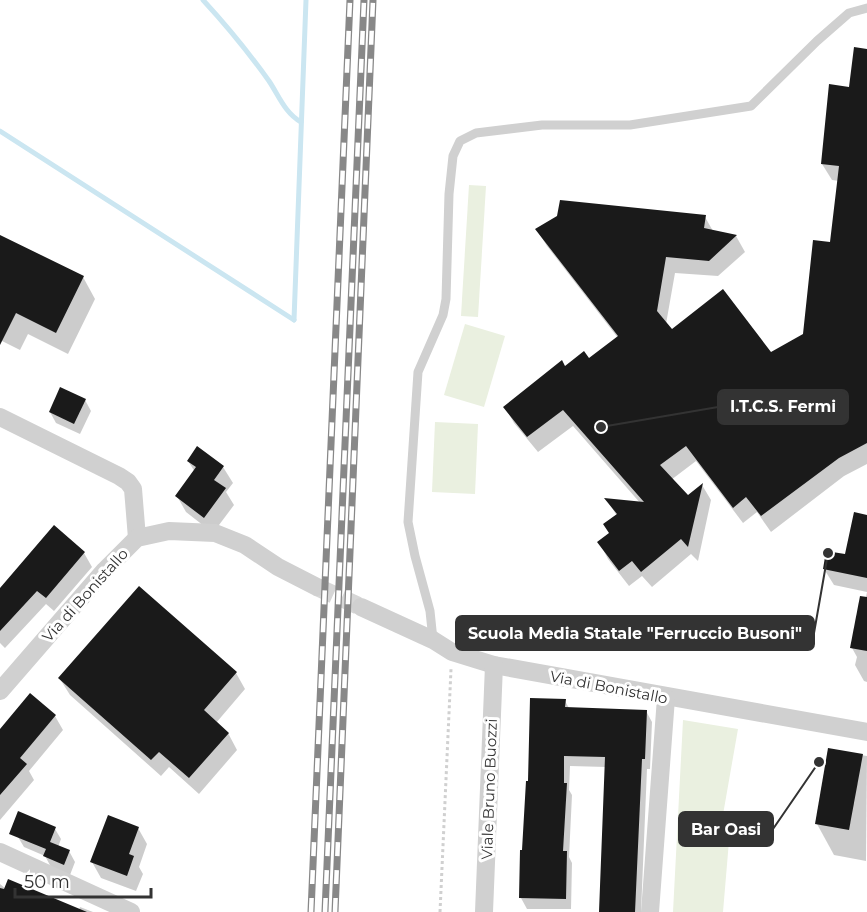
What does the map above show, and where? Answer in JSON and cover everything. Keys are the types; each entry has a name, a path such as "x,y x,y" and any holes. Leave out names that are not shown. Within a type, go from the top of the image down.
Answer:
{"street":[{"path":"0,417 128,482 133,489 137,538"},
{"name":"Via di Bonistallo","path":"2,683 137,538 169,531 215,533 245,545 278,567 317,587"},
{"name":"Via di Bonistallo","path":"361,608 433,640 452,652 494,665 666,698 867,732"},
{"name":"Viale Bruno Buozzi","path":"484,912 494,665"},
{"path":"650,912 666,698"},
{"path":"0,852 131,912"}],"lane":[{"path":"433,640 430,611 408,522 418,372 443,315 446,299 452,165 453,156 460,141 476,133 542,125 630,125 751,106 849,13 867,8"}],"path":[{"path":"440,912 452,652"}],"green space":[{"path":"469,185 486,186 478,317 461,316"},
{"path":"465,324 505,336 484,407 444,395"},
{"path":"435,422 478,424 475,494 432,492"},
{"path":"683,720 738,729 721,826 730,829 723,912 673,912"}],"building":[{"path":"854,47 867,49 867,443 839,458 761,516 746,497 733,508 686,446 660,465 688,495 703,483 688,547 681,539 641,572 632,561 619,571 597,542 609,533 603,524 617,514 604,498 644,502 563,410 527,437 503,407 562,360 565,366 584,351 589,358 618,336 535,229 557,216 560,200 706,215 704,228 737,235 709,261 666,257 657,311 672,329 723,289 771,352 803,334 813,240 830,242 839,166 821,164 829,84 849,87"},
{"path":"0,235 84,276 56,333 16,313 0,345"},
{"path":"60,387 86,399 74,424 49,412"},
{"path":"197,446 224,466 214,480 226,488 204,518 175,496 196,467 187,461"},
{"path":"854,512 867,515 867,578 823,569 826,551 845,554"},
{"path":"54,525 85,552 46,598 37,591 0,631 0,588"},
{"path":"139,586 237,672 204,710 229,733 189,778 159,752 151,760 58,678"},
{"path":"860,596 867,597 867,651 850,648"},
{"path":"30,693 56,715 20,758 27,764 0,795 0,729"},
{"path":"530,698 566,699 565,707 647,710 645,759 642,759 635,912 599,912 605,757 564,756 564,783 567,783 563,851 567,851 566,899 519,898 520,850 522,850 526,781 528,781"},
{"path":"828,748 863,754 849,830 815,824"},
{"path":"18,811 56,827 50,842 70,850 64,865 43,856 46,849 9,834"},
{"path":"108,815 139,827 129,854 134,856 127,876 90,862"},
{"path":"8,879 87,912 0,912 0,888 4,889"}],"waterway":[{"path":"203,0 254,60 286,109 301,122"},
{"path":"294,320 306,0"},
{"path":"0,131 294,320"}],"tunnel":[{"path":"317,587 361,607"}],"railway":[{"path":"311,912 350,0"},
{"path":"325,912 364,0"},
{"path":"335,912 373,0"}],"place":[{"name":"I.T.C.S. Fermi","path":"601,427"},
{"name":"Scuola Media Statale \"Ferruccio Busoni\"","path":"828,553"},
{"name":"Bar Oasi","path":"819,762"}]}
